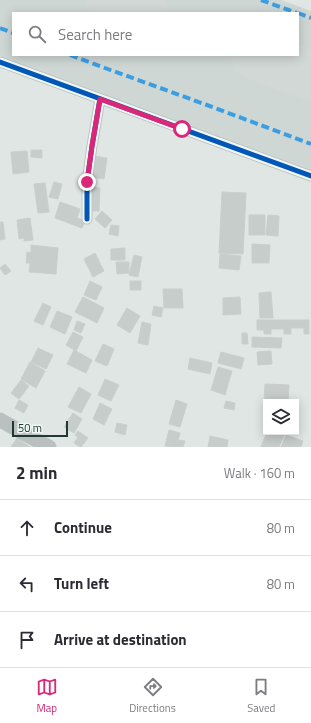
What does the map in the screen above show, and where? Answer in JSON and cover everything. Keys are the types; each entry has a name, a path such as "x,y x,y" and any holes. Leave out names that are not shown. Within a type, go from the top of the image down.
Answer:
{"highway":[{"path":"0,420 49,447"}],"street":[{"path":"0,62 311,176"},
{"path":"87,219 87,182 100,99"}],"shaded area":[{"path":"0,0 281,0 311,11 311,172 0,56"}],"building":[{"path":"31,150 42,150 42,158 31,157"},
{"path":"27,151 29,172 13,174 11,152"},
{"path":"94,156 107,158 104,179 91,177"},
{"path":"54,182 62,184 58,199 49,197"},
{"path":"45,183 49,212 38,213 34,184"},
{"path":"91,187 100,188 99,211 90,211"},
{"path":"222,192 246,193 243,254 219,253"},
{"path":"60,202 80,209 77,218 85,221 82,228 55,218"},
{"path":"102,211 112,220 105,228 95,219"},
{"path":"249,215 265,215 265,235 249,235"},
{"path":"268,215 279,216 278,236 266,235"},
{"path":"30,218 33,240 24,241 24,238 19,239 17,220"},
{"path":"0,222 3,222 5,239 0,240"},
{"path":"111,225 119,226 118,236 109,234"},
{"path":"252,244 270,245 269,263 252,263"},
{"path":"31,245 58,248 56,274 29,272 30,263 26,263 27,252 31,253"},
{"path":"125,248 125,260 111,260 111,249"},
{"path":"95,253 104,271 93,277 84,259"},
{"path":"220,254 241,256 239,270 219,268"},
{"path":"134,255 142,257 138,277 129,275"},
{"path":"116,262 129,262 129,273 117,274"},
{"path":"5,264 11,271 5,275 0,268"},
{"path":"90,281 102,287 96,300 84,295"},
{"path":"130,281 141,281 141,290 130,290"},
{"path":"163,289 182,289 183,308 164,308"},
{"path":"271,292 273,318 260,318 259,293"},
{"path":"83,297 104,308 97,323 75,312"},
{"path":"240,297 241,314 223,315 223,298"},
{"path":"43,303 51,307 43,325 34,321"},
{"path":"154,306 163,308 161,317 152,315"},
{"path":"127,308 140,316 130,333 117,325"},
{"path":"57,311 72,317 65,334 50,327"},
{"path":"257,320 309,320 309,334 304,334 304,328 291,328 291,334 284,334 284,329 271,329 271,334 264,334 264,330 257,330"},
{"path":"77,321 85,324 81,333 74,330"},
{"path":"142,322 151,324 148,345 138,343"},
{"path":"73,332 83,337 76,351 66,345"},
{"path":"242,333 247,333 248,344 242,344"},
{"path":"252,337 282,338 281,348 252,347"},
{"path":"103,344 114,349 107,366 95,361"},
{"path":"38,348 53,355 46,369 31,362"},
{"path":"74,350 92,360 86,373 67,364"},
{"path":"271,351 272,364 258,365 257,352"},
{"path":"221,352 244,358 241,369 218,363"},
{"path":"190,358 212,363 210,374 188,369"},
{"path":"30,362 45,371 36,388 21,379"},
{"path":"218,367 232,371 225,395 211,390"},
{"path":"105,379 119,385 111,401 98,395"},
{"path":"21,380 29,386 19,399 11,393"},
{"path":"265,384 289,385 288,399 264,399"},
{"path":"79,387 91,394 81,413 68,407"},
{"path":"19,400 28,405 24,413 15,408"},
{"path":"176,400 187,404 180,427 169,424"},
{"path":"226,401 235,403 234,410 224,408"},
{"path":"100,403 112,409 104,425 93,419"},
{"path":"73,413 82,419 74,433 64,427"},
{"path":"117,423 127,425 125,435 115,432"},
{"path":"169,430 180,433 178,440 185,441 183,447 165,446"},
{"path":"78,431 88,438 81,447 74,443 78,437 75,435"},
{"path":"266,435 284,435 279,447 261,447"},
{"path":"286,435 303,441 301,447 281,447"},
{"path":"210,436 228,440 227,447 208,447"},
{"path":"17,438 30,447 11,447"}],"runway":[{"path":"110,0 141,12"},
{"path":"259,56 311,76"}],"marked path":[{"path":"261,0 294,12"},
{"path":"299,13 311,18"},
{"path":"0,28 12,33"},
{"path":"73,56 311,144"}],"cycle path":[{"path":"0,62 311,176"},
{"path":"87,219 87,182 100,99"}],"route":[{"path":"87,182 100,99 182,129"}]}
